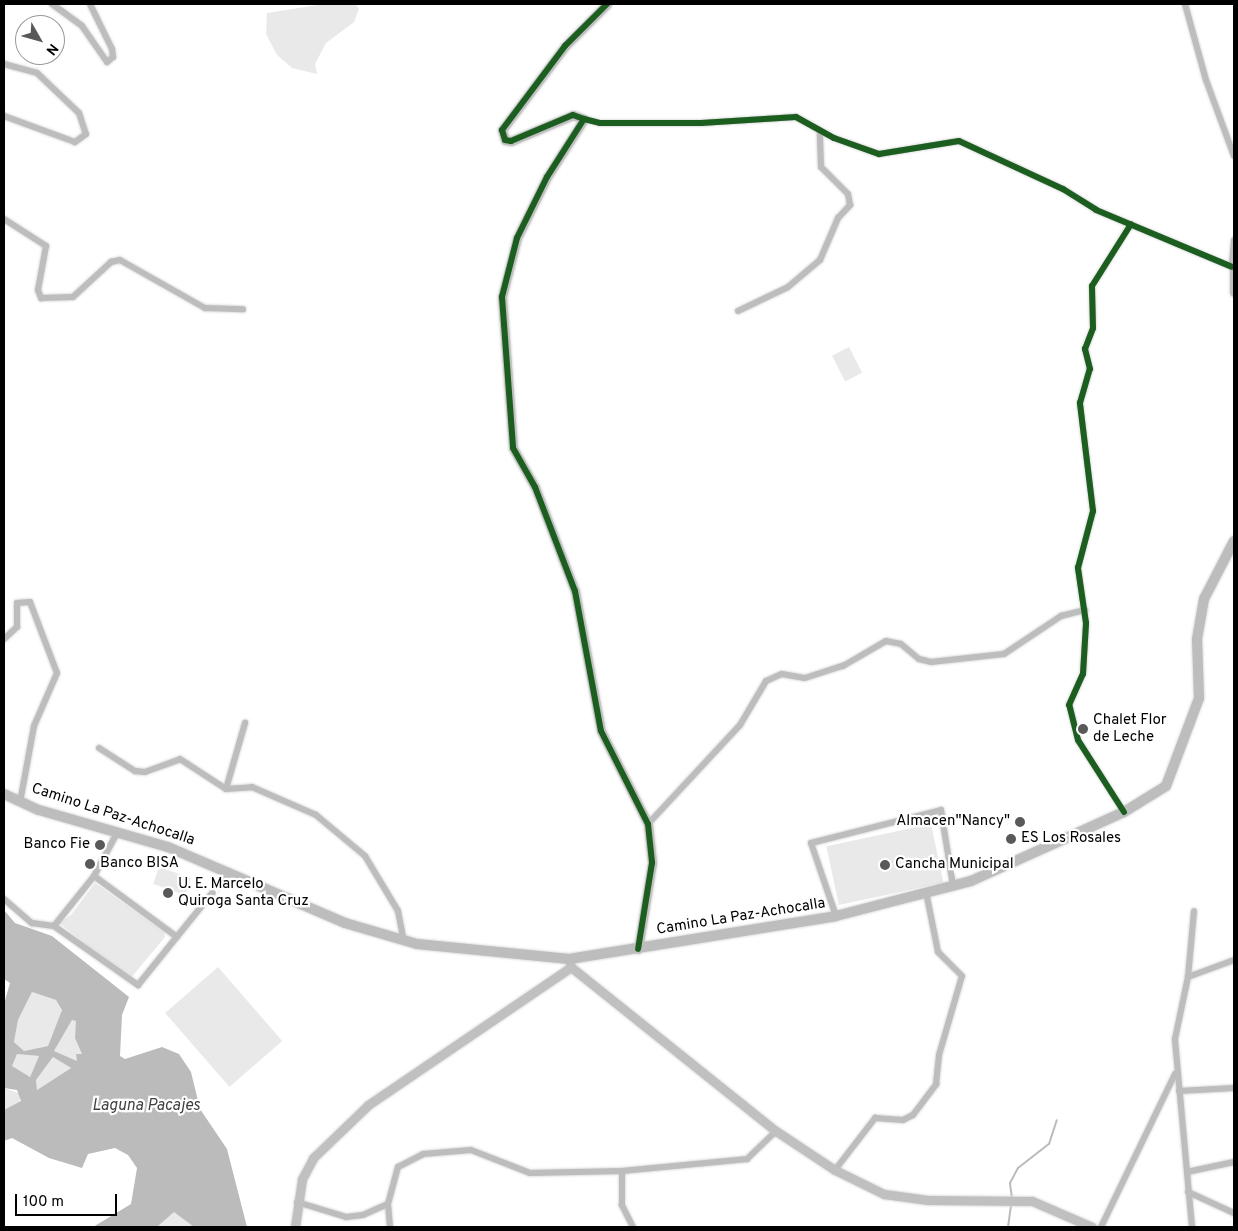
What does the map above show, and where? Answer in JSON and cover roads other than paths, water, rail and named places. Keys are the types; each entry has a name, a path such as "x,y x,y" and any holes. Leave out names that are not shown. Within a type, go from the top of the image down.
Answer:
{"main road":[{"name":"Camino La Paz-Achocalla","path":"4,794 20,802 118,830 230,870 345,924 404,941 570,963 638,949 836,916 953,886 1036,854 1152,797 1174,775 1199,698 1197,639 1204,599 1234,541"}],"street":[{"path":"52,4 82,26 107,62 112,57 112,49 90,4"},
{"path":"608,4 565,46 507,122 502,136 510,141 566,117 600,123 701,123 778,115 796,117 820,132 879,154 959,141 1131,224 1233,263"},
{"path":"1185,4 1206,80 1234,156"},
{"path":"4,64 37,73 80,113 86,134 75,142 4,116"},
{"path":"584,119 548,177 516,238 504,283 511,437 575,591 601,731 648,824 652,863 638,949"},
{"path":"738,311 788,287 820,260 838,218 850,205 848,194 821,167 820,132"},
{"path":"4,219 46,246 38,290 42,298 73,297 111,262 120,260 205,308 243,309"},
{"path":"1124,812 1078,740 1070,718 1069,705 1083,674 1085,610 1078,568 1091,523 1092,492 1080,403 1090,369 1086,349 1093,328 1092,286 1131,224"},
{"path":"1234,240 1234,292"},
{"path":"4,639 17,627 17,603 30,602 57,672 30,742 20,802"},
{"path":"648,824 740,725 766,681 782,674 805,678 843,666 886,641 901,644 919,659 931,662 1004,654 1061,616 1085,610"},
{"path":"226,789 245,723"},
{"path":"99,748 135,771 145,772 180,758 226,789 252,787 316,815 350,840 389,893 398,911 404,941"},
{"path":"836,916 811,843 941,810 953,886"},
{"path":"54,926 94,876 118,830"},
{"path":"4,899 32,923 54,926 138,985 230,870"},
{"path":"94,876 177,936"},
{"path":"835,1170 875,1118 903,1120 913,1115 936,1084 939,1055 962,976 938,952 926,892"},
{"path":"1192,1227 1176,1073 1175,1039 1188,977 1194,911"},
{"path":"1188,977 1234,960"},
{"path":"295,1227 298,1202 313,1158 380,1095 570,963 776,1131 835,1170 884,1194 928,1200 1019,1200 1051,1208 1092,1227"},
{"path":"1101,1227 1176,1073"},
{"path":"1179,1091 1234,1088"},
{"path":"390,1227 388,1204 402,1162 452,1149 471,1150 530,1173 622,1171 747,1159 776,1131"},
{"path":"1187,1172 1234,1162"},
{"path":"622,1171 622,1205 633,1227"},
{"path":"1188,1192 1234,1213"},
{"path":"298,1202 346,1217 363,1215 388,1204"}],"water":[{"name":"Laguna Pacajes","path":"4,910 15,923 52,936 129,997 122,1015 120,1056 125,1059 162,1047 179,1054 191,1072 200,1109 227,1149 247,1227 194,1227 174,1212 157,1227 93,1227 131,1204 137,1168 128,1155 115,1148 88,1154 82,1168 49,1158 12,1138 4,1141 4,1110 21,1101 17,1090 4,1088 4,1004 10,983 4,979","holes":["32,992 56,1000 62,1010 48,1046 24,1051 14,1042 18,1020","72,1020 76,1021 75,1038 82,1054 76,1054 77,1061 54,1051","17,1054 39,1056 30,1077 12,1066","53,1057 71,1068 37,1090 36,1080"]}],"waterway":[{"path":"1012,1198 1010,1183 1018,1168 1049,1144 1057,1120"},
{"path":"1008,1227 1011,1205"}],"place":[{"name":"Chalet Flor de Leche","path":"1083,729"},
{"name":"Almacen\"Nancy\"","path":"1020,822"},
{"name":"ES Los Rosales","path":"1011,839"},
{"name":"Banco Fie","path":"100,845"},
{"name":"Banco BISA","path":"90,864"},
{"name":"Cancha Municipal","path":"885,865"},
{"name":"U. E. Marcelo Quiroga Santa Cruz","path":"168,893"}]}
